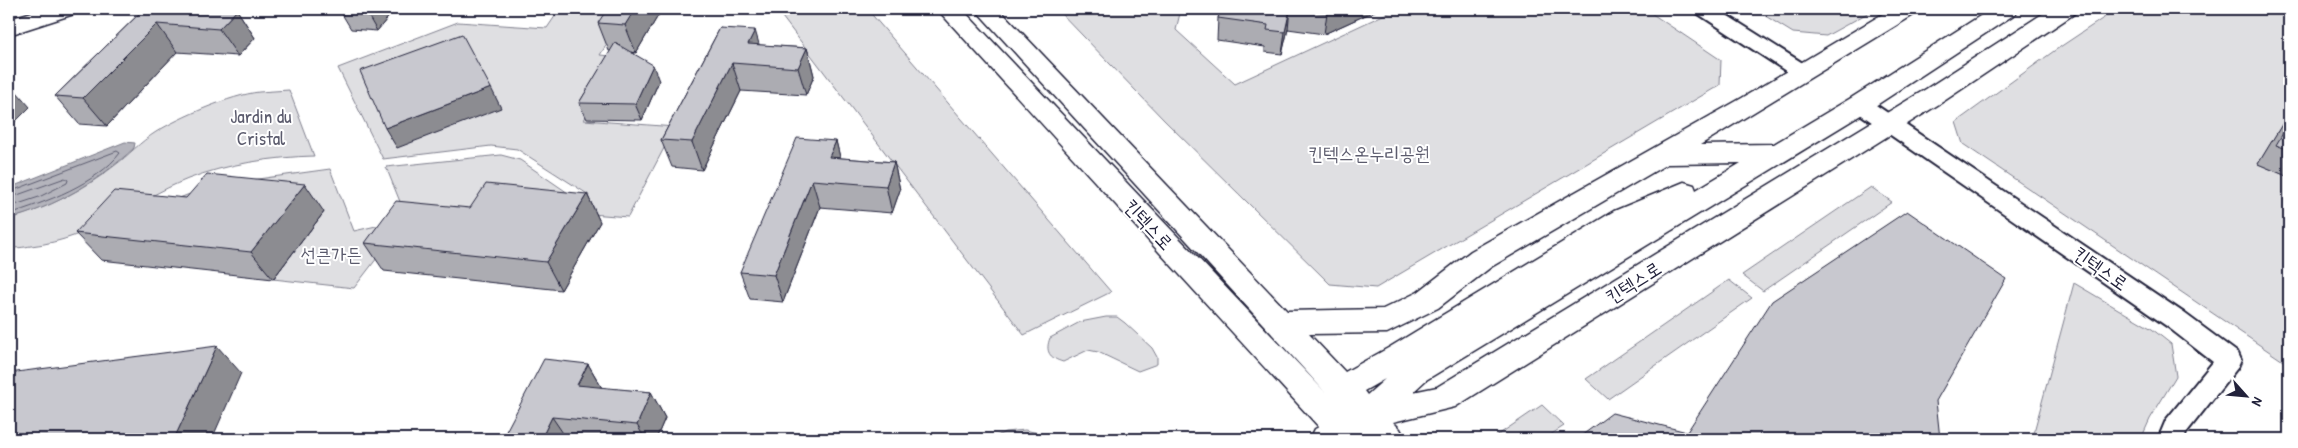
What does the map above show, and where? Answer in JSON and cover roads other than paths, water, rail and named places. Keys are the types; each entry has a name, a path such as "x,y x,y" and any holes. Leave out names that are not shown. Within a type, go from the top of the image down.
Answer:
{"main road":[{"path":"9,27 66,9"},
{"name":"킨텍스로","path":"949,9 1346,431 1389,439"},
{"name":"킨텍스로","path":"986,9 1342,388 1346,431"},
{"path":"1280,323 1386,320 1428,300 1481,259 1751,104 1907,9"},
{"name":"킨텍스로","path":"1346,431 1415,371 1775,153 1860,104 2007,9"},
{"name":"킨텍스로","path":"1346,431 1444,398 1890,124 2066,9"},
{"path":"1663,155 1775,153"},
{"path":"1342,388 1401,356 1624,218 1715,181 1775,153"}],"street":[{"path":"1704,9 1802,72"},
{"name":"킨텍스로","path":"1860,104 2168,314 2229,360 2175,428 2171,439"}],"water":[{"path":"125,142 135,143 134,148 91,182 60,200 9,219 9,188"}],"park label":[{"name":"Jardin du Cristal","path":"261,127"},
{"name":"킨텍스온누리공원","path":"1369,153"},
{"name":"선큰가든","path":"331,254"}]}
